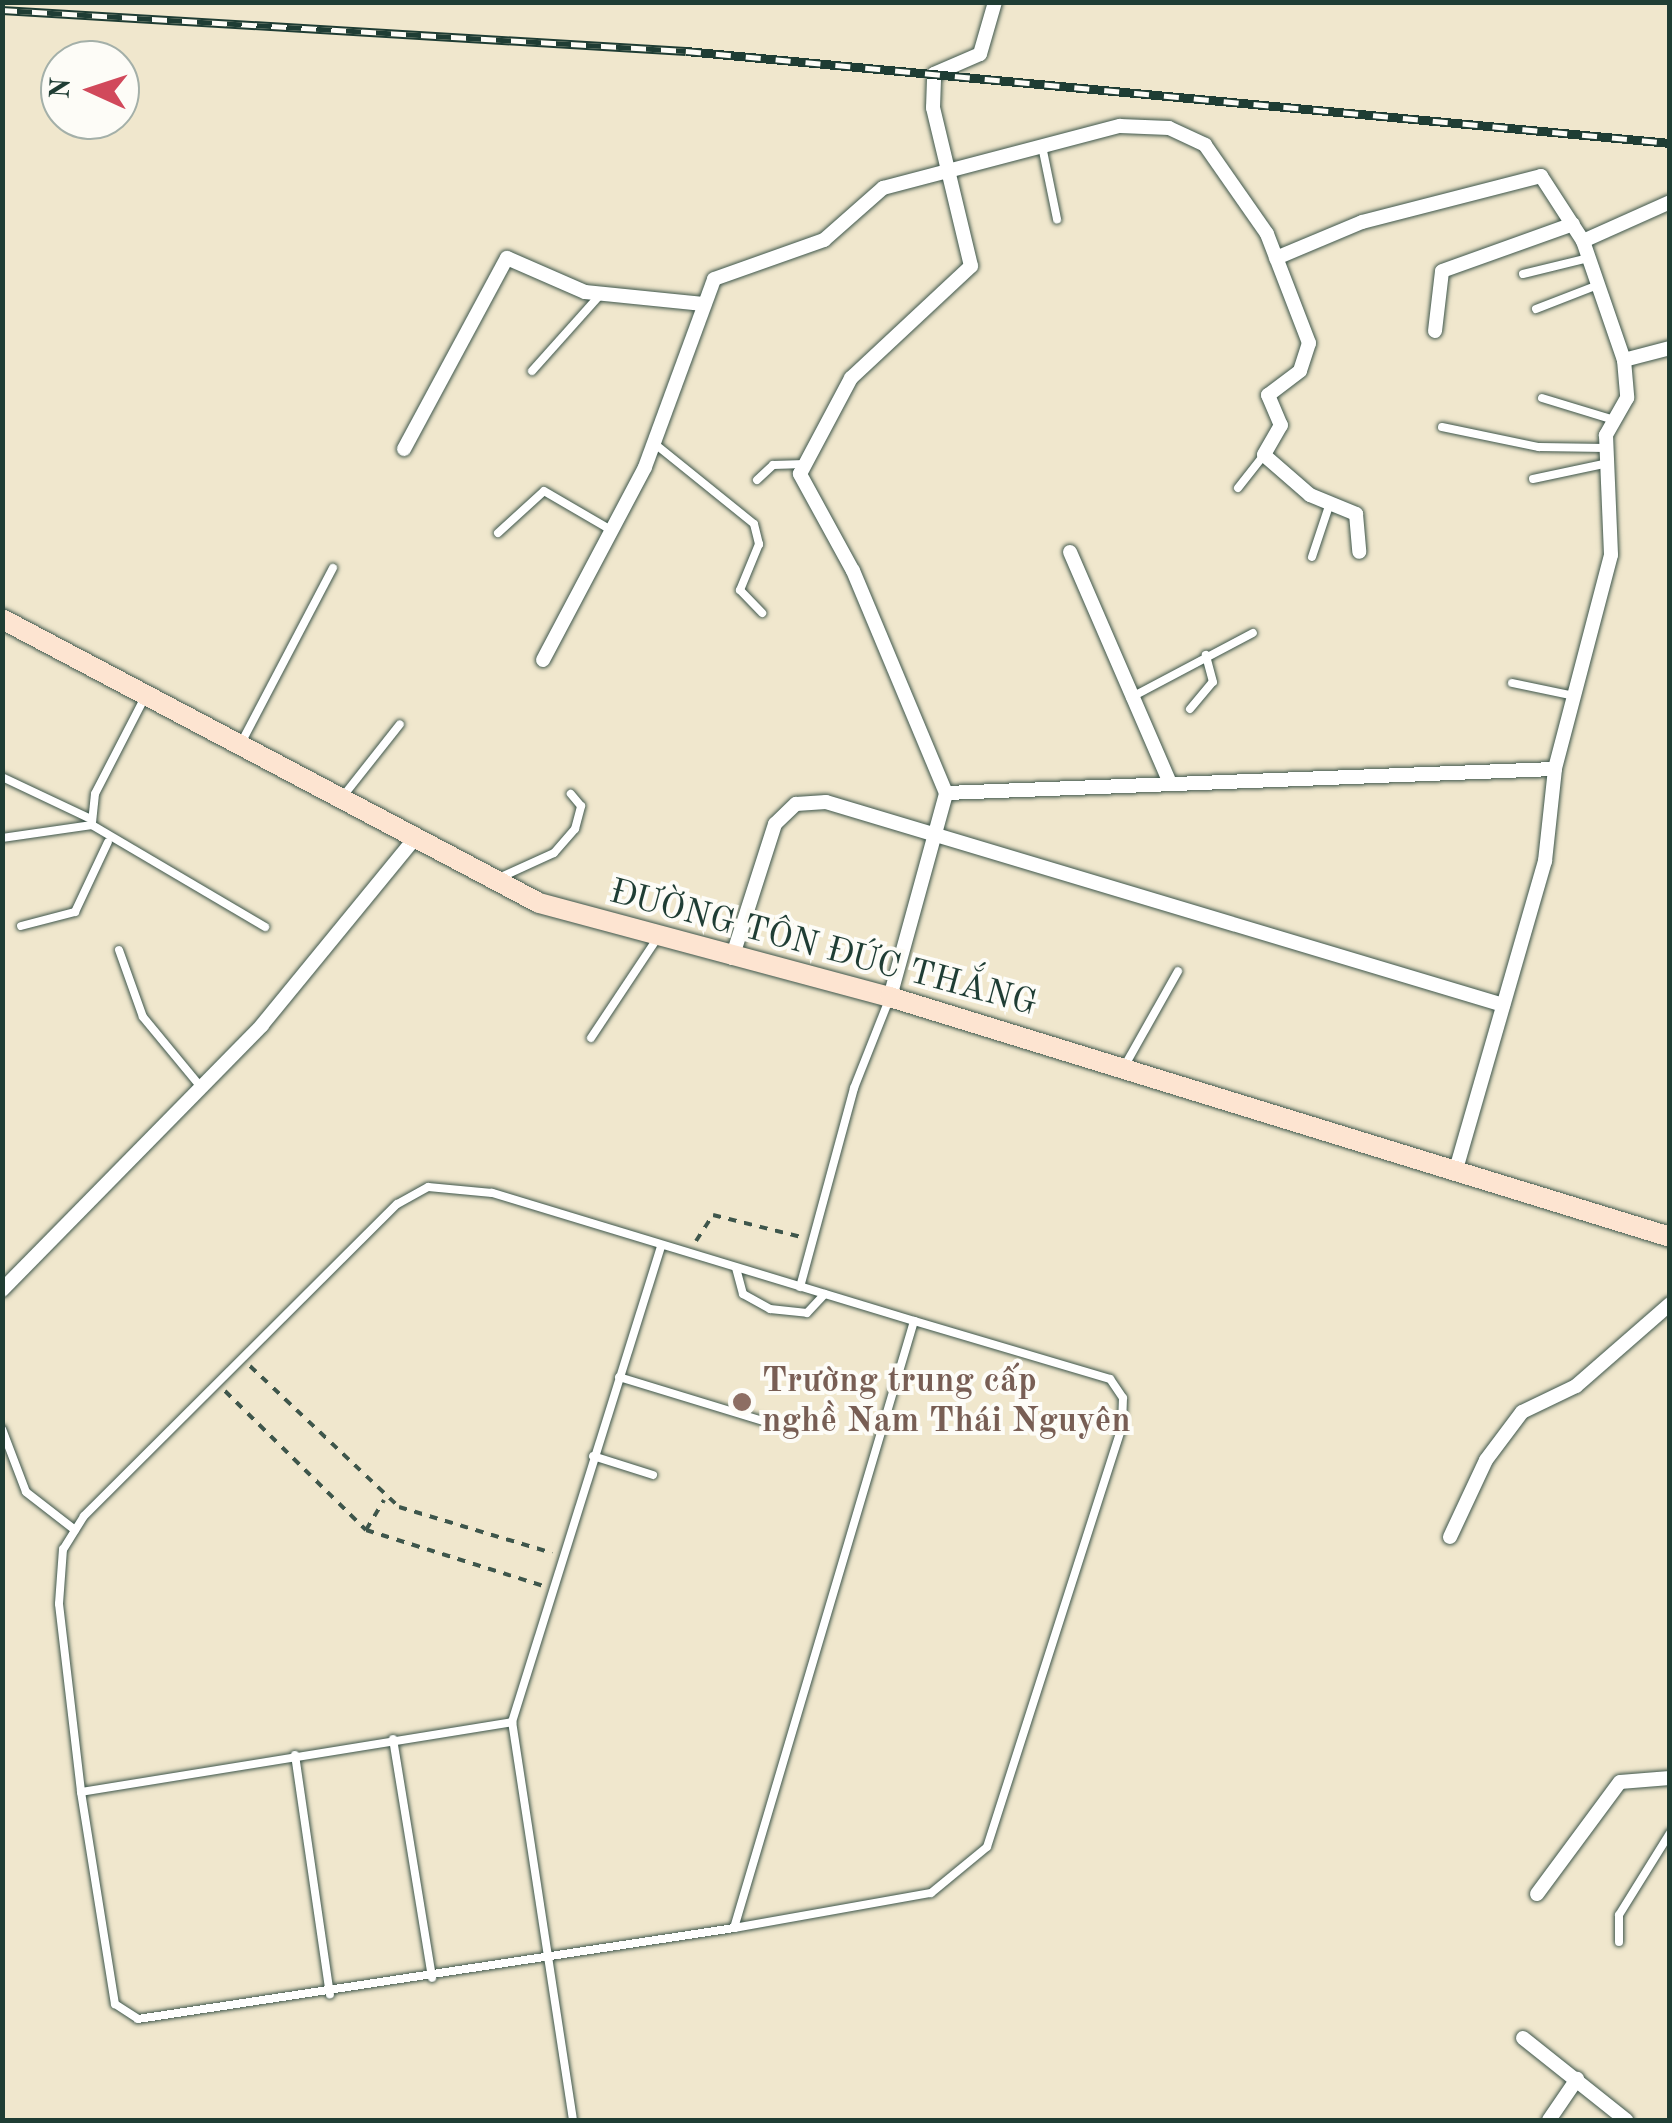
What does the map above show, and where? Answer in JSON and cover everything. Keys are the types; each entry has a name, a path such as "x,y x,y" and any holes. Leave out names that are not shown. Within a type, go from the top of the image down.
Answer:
{"main road":[{"name":"ĐƯỜNG TÔN ĐỨC THẮNG","path":"2,619 540,904 890,998 1670,1237"}],"street":[{"path":"890,998 946,793 854,571 802,483 805,464 851,378 967,276 947,173 934,74 980,54 996,2"},
{"path":"543,660 655,444 703,304 722,274 824,240 883,188 1120,126 1190,134 1220,160 1276,258 1309,344 1300,371 1268,396 1281,425 1264,455 1330,503 1356,514 1358,552"},
{"path":"1276,258 1348,226 1533,176 1548,179 1582,241 1624,360 1626,398 1614,420 1607,456 1611,555 1556,768 1545,861 1456,1169"},
{"path":"1582,241 1670,202"},
{"path":"1435,331 1442,271 1573,224"},
{"path":"404,448 503,260 600,295 703,304"},
{"path":"1624,360 1670,348"},
{"path":"1070,552 1170,783"},
{"path":"946,793 1556,768"},
{"path":"732,958 785,811 826,802 1503,1006"},
{"path":"2,1290 200,1088 416,838"},
{"path":"1450,1536 1486,1460 1522,1412 1576,1386 1670,1304"},
{"path":"1536,1894 1620,1782 1670,1778"},
{"path":"1524,2038 1626,2120"},
{"path":"1550,2120 1577,2079"}],"lane":[{"path":"1042,146 1057,220"},
{"path":"1523,274 1588,258"},
{"path":"1536,309 1598,285"},
{"path":"532,371 600,295"},
{"path":"1542,398 1614,420"},
{"path":"1442,427 1539,448 1607,456"},
{"path":"655,444 754,524 758,544 740,590 762,613"},
{"path":"1238,488 1264,455"},
{"path":"1533,480 1607,456"},
{"path":"757,480 772,465 805,464"},
{"path":"498,532 544,491 611,530"},
{"path":"1312,558 1330,503"},
{"path":"240,744 333,568"},
{"path":"1130,698 1253,632"},
{"path":"1190,708 1213,682 1206,656"},
{"path":"1512,683 1574,696"},
{"path":"91,822 146,695"},
{"path":"341,798 400,724"},
{"path":"2,777 91,822 108,842 265,927"},
{"path":"495,880 554,853 576,829 581,806 571,794"},
{"path":"2,838 91,822"},
{"path":"21,926 75,912 108,842"},
{"path":"591,1038 658,937"},
{"path":"119,950 132,998 200,1088"},
{"path":"1124,1068 1178,971"},
{"path":"800,1287 854,1088 890,998"},
{"path":"428,1187 492,1193 661,1247 1110,1379 1123,1398 1122,1426 988,1847 931,1893 180,2018 125,2016 105,1966 58,1575 75,1530 398,1204 428,1187"},
{"path":"572,2120 512,1722 661,1247"},
{"path":"736,1268 744,1294 770,1308 807,1313 825,1294"},
{"path":"734,1928 914,1321"},
{"path":"619,1377 766,1422"},
{"path":"2,1429 26,1492 75,1530"},
{"path":"594,1456 652,1475"},
{"path":"82,1792 512,1722"},
{"path":"393,1739 432,1978"},
{"path":"295,1755 330,1994"},
{"path":"1619,1942 1619,1915 1670,1833"}],"path":[{"path":"692,1256 702,1221 713,1214 814,1241"},
{"path":"244,1359 386,1498 563,1557"},
{"path":"218,1384 366,1530 554,1589"},
{"path":"366,1530 386,1498"}],"railway":[{"path":"2,10 686,51 1670,143"}],"place":[{"name":"Trường trung cấp nghề Nam Thái Nguyên","path":"742,1402"}]}
